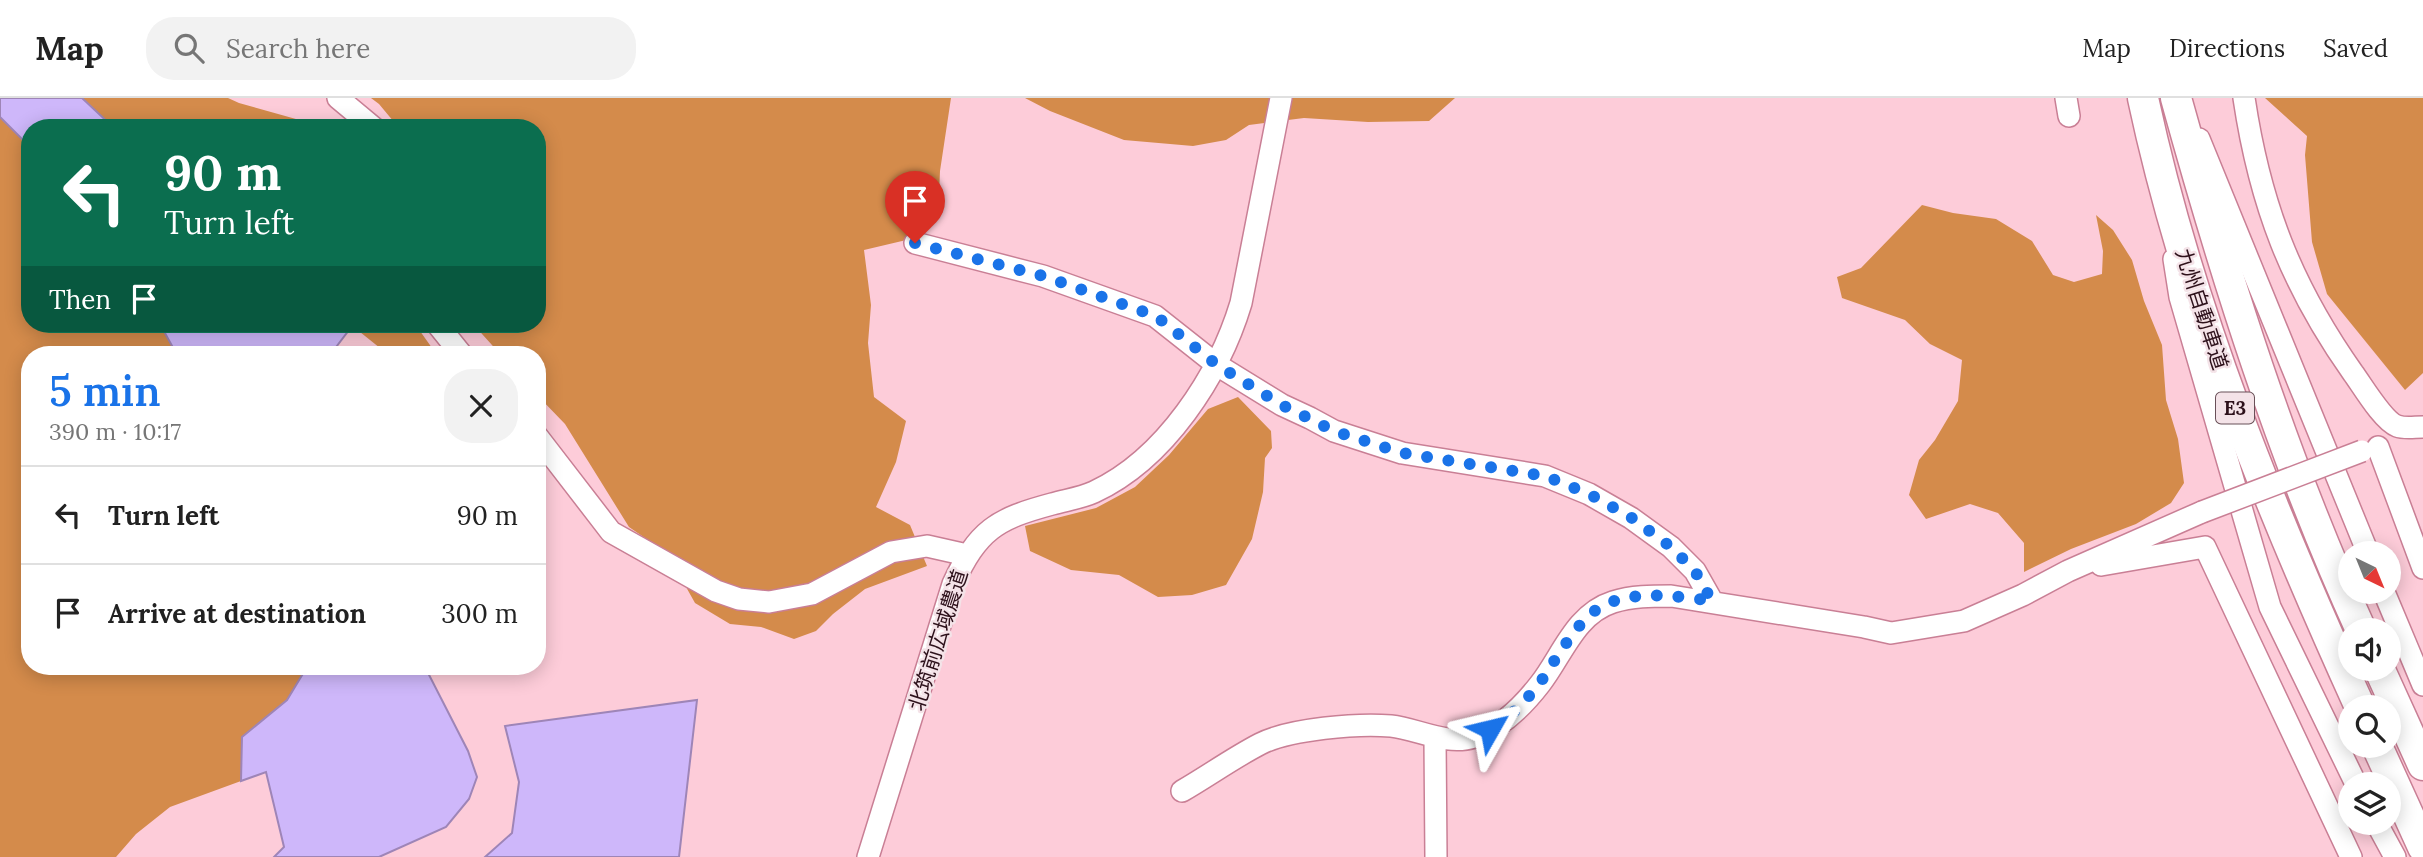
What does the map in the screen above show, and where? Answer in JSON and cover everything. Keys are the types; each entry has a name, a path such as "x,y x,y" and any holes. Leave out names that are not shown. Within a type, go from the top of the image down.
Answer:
{"highway":[{"name":"九州自動車道","path":"2143,98 2160,177 2241,425 2319,616 2355,695"},
{"name":"九州自動車道","path":"2176,98 2210,221 2263,385 2356,618"},
{"path":"2385,681 2423,765"},
{"path":"2382,758 2423,847"}],"street":[{"path":"338,98 363,119"},
{"name":"北筑前広域農道","path":"868,857 953,584 967,555 980,539 1004,519 1092,494 1118,478 1156,447 1186,412 1217,365 1231,336 1241,303 1281,98"},
{"path":"2182,98 2224,195 2363,541"},
{"path":"2244,98 2255,156 2286,258 2323,330 2369,396 2393,425 2406,428 2423,427"},
{"path":"2160,177 2180,297 2270,607 2350,772"},
{"path":"915,243 1043,276 1156,316 1217,365 1282,405 1334,431 1402,453 1545,476 1589,494 1632,518 1671,547 1695,571 1712,601"},
{"path":"1182,791 1262,743 1296,731 1387,726 1410,729 1435,738 1473,738 1507,720 1541,683 1560,651 1584,621 1612,602 1644,596 1671,596 1864,626 1891,633 1964,621 2024,595 2068,571 2202,512 2370,449 2393,425"},
{"path":"546,448 611,532 716,591 739,598 769,602 812,594 891,552 928,546 967,555"},
{"path":"2370,449 2423,568"},
{"path":"2068,571 2205,548 2351,857"},
{"path":"2389,604 2423,685"},
{"path":"1435,738 1436,857"},
{"path":"2383,835 2395,857"}],"shaded area":[{"path":"0,98 82,98 104,119 21,119 21,138 0,117"},
{"path":"82,98 228,98 296,119 104,119"},
{"path":"371,98 951,98 940,171 938,217 919,237 864,250 871,305 868,343 874,397 906,421 896,462 876,507 910,525 927,566 865,589 816,631 794,639 761,627 730,624 695,603 667,553 629,527 565,424 546,404 546,346 493,346 481,333 546,333 546,119 392,119"},
{"path":"1025,98 1455,98 1429,121 1368,122 1304,118 1249,125 1226,140 1193,146 1124,140 1050,111"},
{"path":"2265,98 2423,98 2423,373 2405,390 2327,294 2312,242 2305,155 2307,136"},
{"path":"0,117 21,138 21,333 165,333 172,346 21,346 21,675 302,675 287,700 242,737 241,781 170,807 136,834 116,857 0,857"},
{"path":"1922,205 1996,219 2032,241 2053,275 2074,282 2102,274 2103,251 2096,215 2113,230 2132,260 2144,301 2162,345 2166,400 2178,439 2184,483 2171,503 2136,524 2071,549 2024,572 2024,543 1998,513 1970,504 1926,519 1909,495 1919,460 1935,440 1958,401 1962,360 1930,344 1905,320 1842,298 1837,277 1861,268"},
{"path":"165,333 347,333 337,346 172,346"},
{"path":"361,333 421,333 431,346 378,346"},
{"path":"1238,397 1271,431 1272,448 1265,458 1263,492 1252,539 1226,585 1192,595 1158,597 1119,575 1071,570 1030,551 1025,526 1096,508 1135,487 1169,455 1208,409"},
{"path":"302,675 429,675 468,751 477,777 469,799 446,827 379,857 274,857 284,847 266,772 241,781 242,737 287,700"},
{"path":"697,700 679,857 485,857 512,833 519,782 505,726"}],"route":[{"path":"915,243 1043,276 1156,316 1217,365 1282,405 1334,431 1402,453 1545,476 1589,494 1632,518 1671,547 1695,571 1712,601 1644,596 1612,602 1597,610 1584,621 1560,651 1541,683 1507,720 1490,729"}]}
